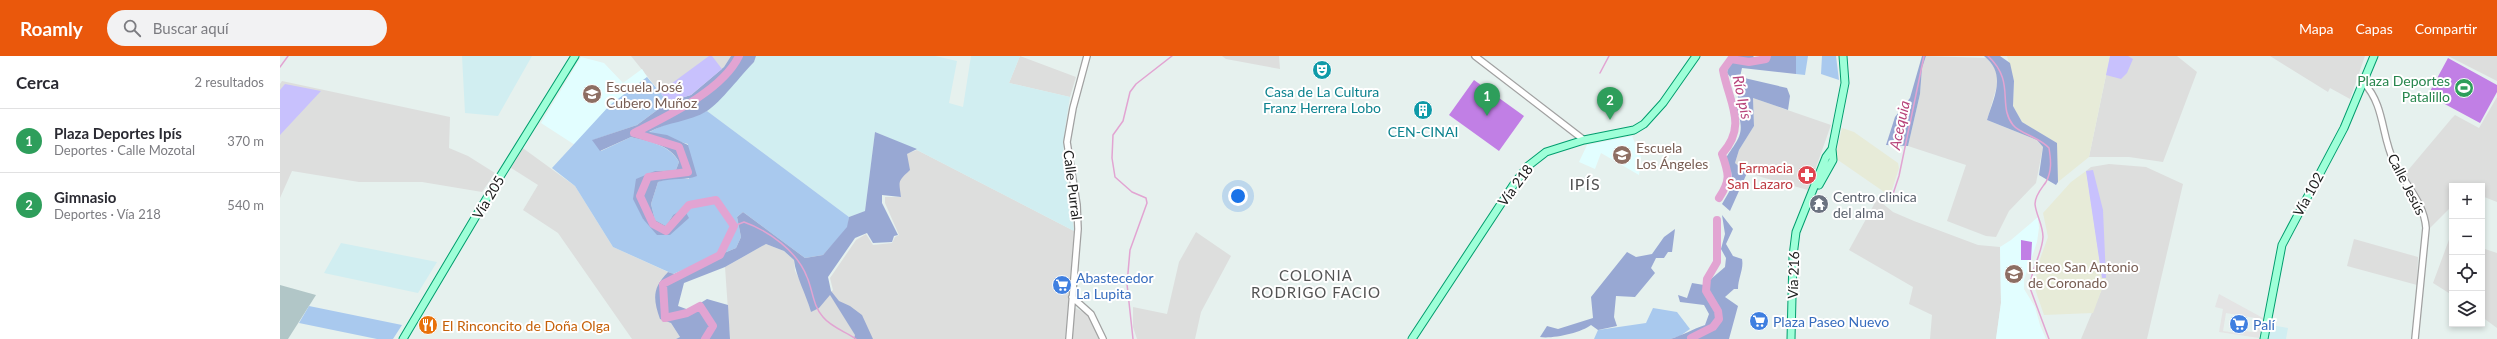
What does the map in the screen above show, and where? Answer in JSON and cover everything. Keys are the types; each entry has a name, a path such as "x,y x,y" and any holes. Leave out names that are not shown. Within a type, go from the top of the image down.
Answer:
{"main road":[{"name":"Vía 205","path":"403,339 575,56"},
{"name":"Vía 218","path":"1412,339 1514,184 1528,166 1546,152 1584,140 1634,130 1644,124 1663,103 1696,56"},
{"name":"Vía 216","path":"1803,213 1833,160 1832,149 1845,83 1843,56"},
{"name":"Vía 102","path":"2264,339 2282,245 2335,145 2364,83 2374,56"},
{"name":"Vía 216","path":"1791,339 1793,256 1796,232 1826,157 1832,149"},
{"path":"1826,173 1837,163"}],"street":[{"name":"Calle Purral","path":"1069,339 1078,229 1077,205 1067,142 1072,108 1087,56"},
{"path":"1475,56 1584,140"},
{"name":"Calle Jesús","path":"2364,83 2374,93 2380,109 2386,138 2394,162 2425,216 2415,339"},
{"path":"1072,297 1091,314 1103,339"}],"shaded area":[{"path":"462,56 532,56 498,116 465,113"},
{"path":"631,56 731,56 724,67 691,95 668,102"},
{"path":"709,56 712,56 722,69 691,95 668,102 660,92"},
{"path":"731,56 756,56 754,62 731,88 707,111 693,118 663,126 649,132 667,135 688,145 697,176 658,182 651,204 655,220 666,226 673,215 684,209 689,218 670,235 657,235 643,219 633,199 636,179 655,171 676,170 679,162 675,156 665,147 631,137 600,151 592,140 637,125 668,102 691,95 724,67"},
{"path":"756,56 935,56 957,61 949,103 963,107 971,56 1020,56 1009,83 1070,97 1065,128 1063,155 1074,231 917,150 875,132 865,211 849,217 707,111 754,62"},
{"path":"1020,56 1076,77 1070,97 1009,83"},
{"path":"1222,56 1279,56 1280,69 1226,59"},
{"path":"1732,56 1753,56 1756,59 1762,56 1796,56 1796,74 1742,68 1740,77 1787,88 1790,96 1788,110 1753,98 1754,126 1739,150 1735,163 1747,173 1730,211 1722,204 1733,185 1731,171 1722,165 1738,138 1741,126 1736,108 1740,103 1735,88 1736,84 1727,73 1729,61"},
{"path":"1796,56 1808,56 1805,75 1796,74"},
{"path":"1822,56 1836,56 1839,80 1821,74"},
{"path":"1922,56 1926,56 1922,68 1920,94 1908,146 1886,145 1895,117 1910,98"},
{"path":"1926,56 1987,58 1997,71 1999,79 1987,120 2037,140 2043,147 2036,183 2009,211 1996,237 1986,236 1947,221 1966,165 1908,146 1920,94 1922,68"},
{"path":"1984,56 2000,56 2010,63 2014,81 2013,106 2022,122 2057,143 2058,182 2056,185 2039,175 2043,147 2037,140 1987,120 1997,86 1997,78 1991,63"},
{"path":"2007,56 2110,56 2089,157 2058,182 2056,143 2022,122 2013,106 2014,81"},
{"path":"2110,56 2177,56 2197,72 2163,162 2129,157 2089,157"},
{"path":"2110,56 2128,56 2133,59 2127,73 2121,79 2106,75"},
{"path":"2270,56 2365,56 2350,99 2330,88 2328,92"},
{"path":"2448,56 2497,56 2497,81"},
{"name":"Escuela José Cubero Muñoz","path":"581,57 604,63 623,83 642,69 647,77 610,105 575,145 541,123"},
{"name":"Plaza Deportes Patalillo","path":"2448,58 2497,85 2497,92 2480,123 2428,95"},
{"path":"647,77 668,102 637,125 593,140 601,151 631,137 645,140 664,147 675,156 679,162 676,170 655,171 643,219 670,235 673,215 666,226 655,220 651,204 658,182 672,177 689,179 688,144 648,133 670,123 707,111 849,217 848,227 823,255 805,258 743,212 737,217 741,237 736,248 673,274 613,247 575,186 552,168 610,105"},
{"path":"1474,80 1524,116 1499,151 1449,115"},
{"path":"282,81 450,117 449,148 468,156 495,173 482,192 422,182 359,182 292,171 280,198 280,84"},
{"path":"285,84 321,91 280,135 280,90"},
{"path":"2497,97 2497,202 2485,197 2485,183 2449,183 2449,209 2428,230 2427,215 2404,175 2455,115 2479,128"},
{"path":"1753,98 1831,125 1808,190 1747,173 1735,163 1739,150 1754,126"},
{"path":"1842,128 1854,132 1898,163 1899,168 1890,196 1835,158"},
{"path":"875,132 917,149 907,154 910,170 900,182 901,197 882,195 882,203 898,235 894,236 892,242 873,243 867,233 855,238 828,277 831,291 839,301 850,306 862,315 873,339 854,339 855,335 830,295 819,308 811,312 794,260 784,251 766,244 725,267 684,283 678,306 689,310 707,299 728,305 730,339 676,339 680,337 671,323 660,319 655,300 655,294 659,283 668,272 674,274 736,248 741,237 737,217 743,212 805,258 823,255 847,227 849,217 865,211"},
{"name":"Escuela Los Ángeles","path":"1632,136 1641,157 1639,175 1601,153 1595,169 1579,162 1587,145"},
{"path":"520,146 575,186 613,247 668,272 659,282 671,323 680,337 676,339 632,339 558,233 523,210 538,185 508,166"},
{"path":"917,150 1074,231 1065,339 730,339 725,267 766,244 784,251 794,260 795,271 804,288 811,312 833,290 830,278 856,240 866,234 873,245 892,243 895,237 899,235 885,203 885,197 901,197 898,186 900,179 909,169 906,154"},
{"path":"2109,164 2146,167 2183,184 2147,339 2081,339 2106,279 2102,278 2086,171 2091,167"},
{"path":"2093,170 2103,210 2106,278 2102,278 2086,171"},
{"path":"2086,171 2102,278 2106,278 2093,313 2044,315 2034,286 2040,259 2048,237 2043,213 2071,182"},
{"path":"1877,199 1893,212 1914,221 1978,245 2000,247 2001,303 1996,339 1930,339 1932,315 1909,304 1913,287 1849,250"},
{"path":"1722,215 1733,229 1726,244 1733,256 1742,259 1742,270 1738,289 1734,289 1725,297 1738,306 1729,339 1670,339 1705,325 1709,314 1704,305 1680,302 1678,295 1687,298 1692,283 1704,285 1725,267 1726,258 1721,249 1725,234"},
{"name":"Liceo San Antonio de Coronado","path":"2038,217 2039,228 2037,242 2024,280 2024,289 2035,307 2046,339 1996,339 2001,303 2000,247 2011,240"},
{"path":"1675,229 1672,252 1668,252 1664,258 1656,258 1651,268 1655,273 1635,297 1616,296 1614,317 1617,326 1598,330 1591,325 1580,331 1566,335 1540,337 1547,326 1558,329 1593,318 1591,297 1627,252 1636,257 1652,254 1664,237"},
{"path":"1196,232 1231,256 1201,312 1195,339 1137,339 1133,327 1133,307 1167,314 1179,262"},
{"path":"2354,239 2418,257 2417,285 2347,266"},
{"path":"2021,240 2032,242 2031,260 2021,260"},
{"path":"2449,240 2449,293 2433,283"},
{"path":"341,243 437,262 418,293 324,273"},
{"path":"2485,249 2497,253 2497,328 2485,319"},
{"path":"280,285 316,295 288,339 280,339"},
{"path":"2219,294 2263,318 2259,338 2219,332 2223,309 2215,307","holes":["2226,313 2255,318 2253,332 2244,331 2243,334 2223,331"]},
{"path":"309,306 402,325 393,339 377,339 299,323"},
{"path":"1074,307 1088,315 1099,339 1072,339"},
{"path":"1653,308 1677,312 1690,329 1680,336 1670,339 1594,339 1598,330 1646,323"},
{"path":"2271,325 2288,328 2286,339 2268,339"}],"waterway":[{"path":"280,67 288,56"},
{"path":"705,339 713,326 700,306 687,313 665,318 663,284 720,255 734,226 716,200 689,205 666,231 653,224 640,196 648,177 688,172 679,147 634,133 677,110 707,91 731,69 739,56"},
{"path":"1133,339 1127,284 1130,250 1147,203 1146,198 1132,192 1115,177 1112,158 1113,135 1123,121 1130,92 1136,84 1172,56"},
{"path":"1600,73 1609,56"},
{"name":"Río Ipís","path":"1719,198 1726,186 1728,177 1722,154 1730,143 1734,133 1735,123 1732,103 1723,70 1731,59 1749,62 1766,59 1767,56"},
{"name":"Acequia","path":"1892,197 1899,176 1924,56"},
{"path":"1988,56 2001,75 2004,84 2006,109 2008,117 2013,125 2020,131 2040,141 2049,148 2051,161 2049,174 2035,201 2043,237 2041,250 2032,275 2030,288 2049,339"},
{"name":"Río Ipís","path":"1691,338 1713,327 1719,319 1718,311 1706,291 1707,279 1717,262 1717,220"},
{"path":"734,226 744,222 763,231 781,243 802,268 809,282 817,308 826,321 856,339"}],"place":[{"name":"Casa de La Cultura Franz Herrera Lobo","path":"1322,70"},
{"name":"Plaza Deportes Patalillo","path":"2464,88"},
{"name":"Escuela José Cubero Muñoz","path":"592,94"},
{"name":"CEN-CINAI","path":"1423,110"},
{"name":"Plaza Deportes Ipís","path":"1487,116"},
{"name":"Gimnasio","path":"1610,120"},
{"name":"Escuela Los Ángeles","path":"1622,155"},
{"name":"Farmacia San Lazaro","path":"1807,175"},
{"name":"Centro clinica del alma","path":"1819,204"},
{"name":"Liceo San Antonio de Coronado","path":"2014,274"},
{"name":"Abastecedor La Lupita","path":"1062,285"},
{"name":"Plaza Paseo Nuevo","path":"1759,321"},
{"name":"Palí","path":"2239,324"},
{"name":"El Rinconcito de Doña Olga","path":"428,325"}],"district":[{"name":"IPÍS","path":"1585,183"},
{"name":"COLONIA RODRIGO FACIO","path":"1316,284"}]}
